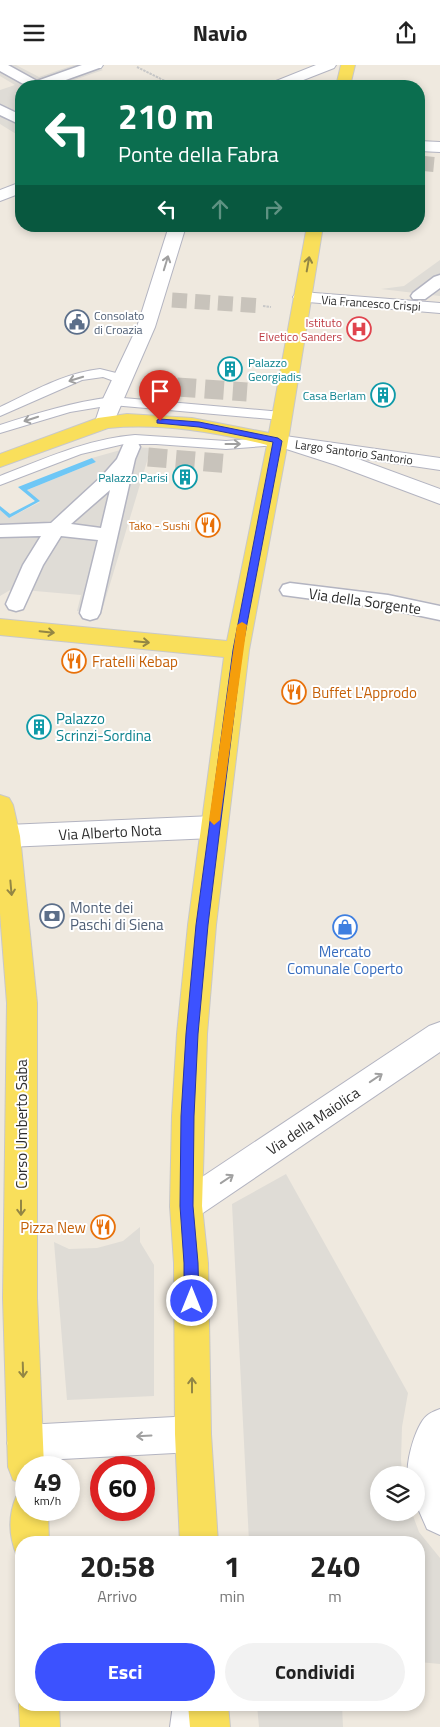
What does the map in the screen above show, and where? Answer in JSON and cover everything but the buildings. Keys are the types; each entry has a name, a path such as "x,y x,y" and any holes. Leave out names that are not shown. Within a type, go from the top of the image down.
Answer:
{"main road":[{"path":"344,80 348,65"},
{"path":"199,1536 192,1434 191,1263 186,1206 192,1034 213,827 238,650 278,441 314,232"},
{"path":"0,461 105,422 140,420 199,425 278,441"},
{"path":"0,627 238,650"},
{"name":"Corso Umberto Saba","path":"0,805 22,1003 20,1297 26,1455"},
{"path":"29,1521 30,1536"},
{"path":"39,1711 40,1727"},
{"path":"209,1711 210,1727"}],"street":[{"path":"53,80 95,65"},
{"path":"291,80 329,65"},
{"path":"0,66 25,80"},
{"path":"2,102 15,115"},
{"path":"425,146 440,147"},
{"path":"0,196 15,190"},
{"path":"105,422 112,401 146,327 176,232"},
{"path":"419,296 440,280"},
{"name":"Via Francesco Crispi","path":"302,297 440,308"},
{"name":"Largo Santorio Santorio","path":"278,441 440,463"},
{"name":"Largo Santorio Santorio","path":"278,441 335,457 390,476 434,495"},
{"path":"124,451 148,457"},
{"path":"16,604 22,587 56,529 118,470 124,451"},
{"path":"90,613 109,535 124,451"},
{"path":"0,531 56,529 109,535"},
{"name":"Via della Sorgente","path":"290,590 388,602 440,613"},
{"name":"Via Alberto Nota","path":"5,847 213,827"},
{"name":"Via della Maiolica","path":"186,1206 440,1035"},
{"path":"440,1427 429,1445 425,1462 429,1491 440,1516"},
{"path":"26,1455 192,1434"}],"lane":[{"path":"0,412 64,382 84,376 99,373 112,375 122,380"},
{"path":"0,429 84,404 112,401 282,415"},
{"path":"93,447 105,422"},
{"path":"0,481 93,447 125,440 156,440 210,445 278,441"},
{"path":"191,1536 192,1434"},
{"path":"183,1727 185,1711"}],"path":[{"path":"137,67 163,80"},
{"path":"263,306 271,307"}],"shaded area":[{"path":"0,65 16,65 39,77 74,65 93,65 103,70 74,80 15,80 15,85 0,76"},
{"path":"15,85 15,133 0,124 0,90"},
{"path":"440,260 440,296 381,289 404,286"},
{"path":"131,447 151,448 101,614 77,611 81,595 12,589 0,596 0,510 9,518 40,502 27,490 96,462 92,458"},
{"path":"286,1174 408,1393 402,1427 401,1466 370,1466 370,1521 415,1521 422,1536 249,1536 232,1204"},
{"path":"140,1227 140,1242 154,1265 154,1396 67,1400 54,1242 69,1249 97,1248 123,1241"},
{"path":"425,1539 440,1558 440,1664 425,1663"},
{"path":"258,1711 342,1711 343,1727 259,1727"}],"water":[{"path":"92,458 96,462 27,490 40,501 9,518 0,510 0,506 10,514 35,501 18,487"}],"tunnel":[{"path":"425,164 440,165"},
{"path":"172,300 263,306"},
{"path":"149,385 247,392"},
{"path":"148,457 231,464"}],"slow traffic":[{"path":"214,820 242,625"}],"place":[{"name":"Consolato di Croazia","path":"77,322"},
{"name":"Istituto Elvetico Sanders","path":"359,329"},
{"name":"Palazzo Georgiadis","path":"230,369"},
{"name":"Casa Berlam","path":"383,395"},
{"name":"Palazzo Parisi","path":"185,477"},
{"name":"Tako - Sushi","path":"208,525"},
{"name":"Fratelli Kebap","path":"74,661"},
{"name":"Buffet L'Approdo","path":"294,692"},
{"name":"Palazzo Scrinzi-Sordina","path":"39,727"},
{"name":"Monte dei Paschi di Siena","path":"52,916"},
{"name":"Mercato Comunale Coperto","path":"345,927"},
{"name":"Pizza New","path":"103,1227"}],"route":[{"path":"160,421 242,432 278,441 238,650 213,827 202,925 192,1034 188,1116 186,1206 192,1301"}]}
